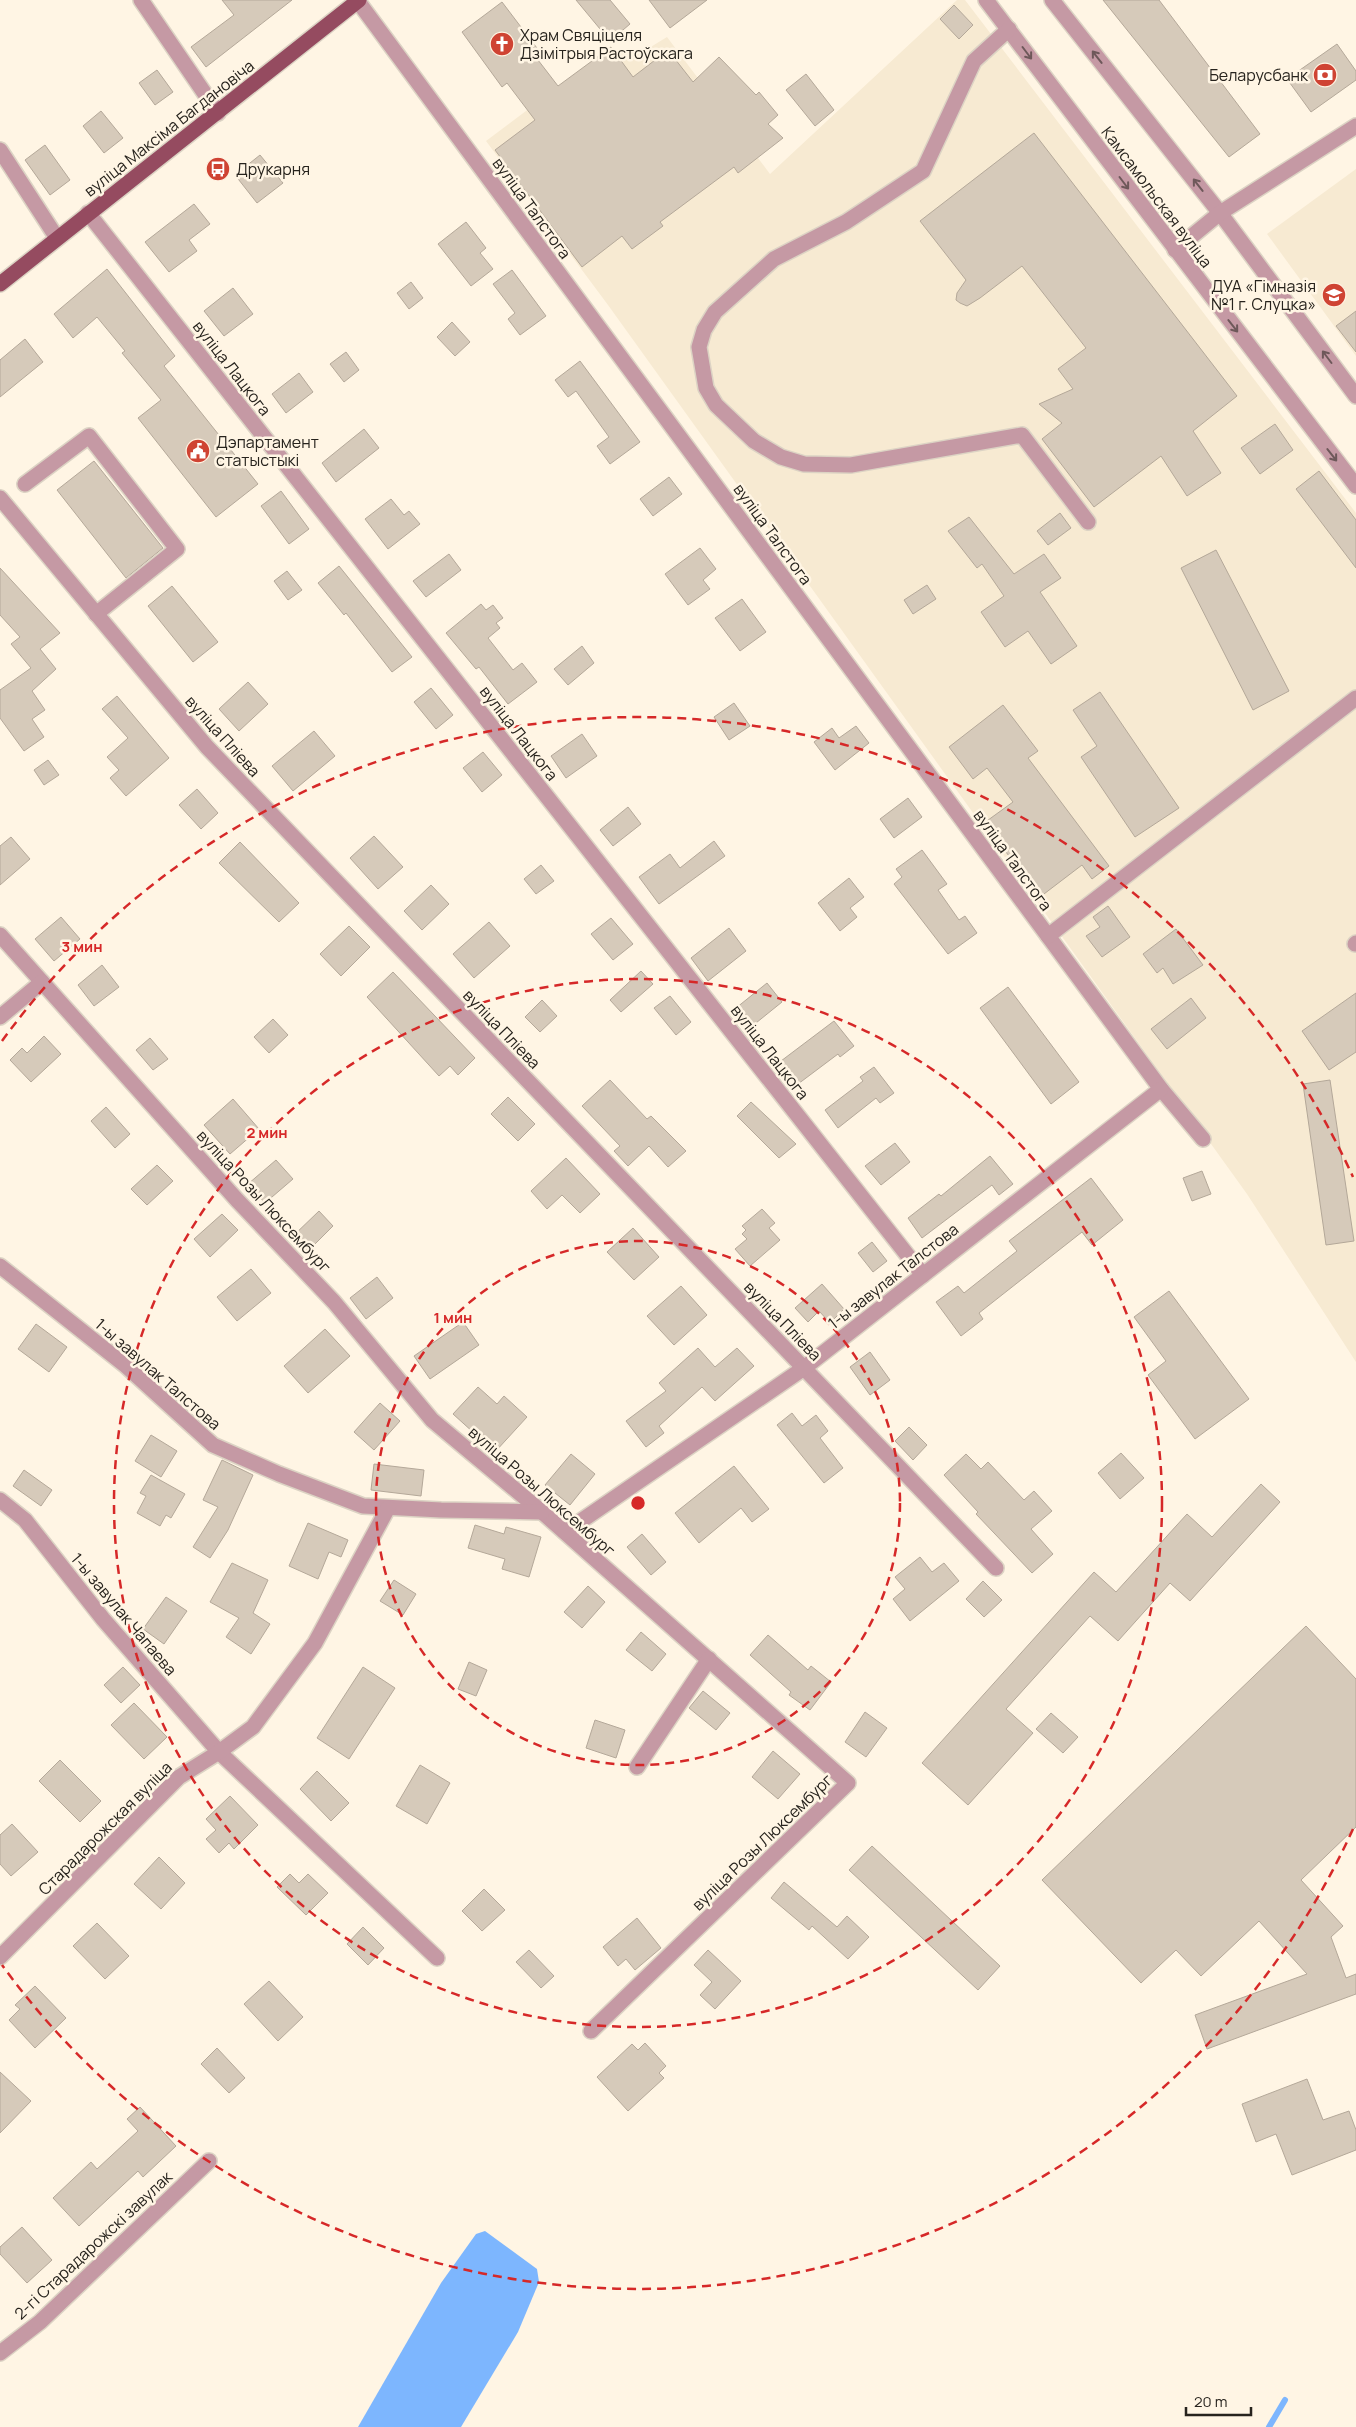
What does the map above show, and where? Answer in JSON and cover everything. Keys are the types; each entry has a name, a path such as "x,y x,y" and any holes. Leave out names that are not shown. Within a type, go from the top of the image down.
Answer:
{"main road":[{"name":"вуліца Максіма Багдановіча","path":"0,284 218,113 358,0"}],"street":[{"path":"142,0 218,113"},
{"name":"вуліца Талстога","path":"358,0 1161,1089 1203,1139"},
{"name":"Камсамольская вуліца","path":"986,0 1174,250 1356,486"},
{"path":"1052,0 1220,213 1356,396"},
{"path":"1009,29 974,61 923,171 846,222 774,259 737,291 715,312 704,330 699,348 701,367 716,406 731,421 754,441 781,457 804,464 851,465 1022,435 1088,522"},
{"path":"1174,250 1220,213 1356,126"},
{"path":"0,150 57,238"},
{"name":"вуліца Лацкога","path":"88,214 923,1274"},
{"path":"25,484 89,436 177,548 96,614"},
{"name":"вуліца Пліева","path":"0,498 207,747 996,1568"},
{"path":"1048,936 1356,698"},
{"name":"вуліца Розы Люксембург","path":"0,935 237,1200 334,1302 432,1420 565,1532 848,1783 592,2031"},
{"path":"0,1017 42,982"},
{"name":"1-ы завулак Талстова","path":"565,1532 804,1368 1161,1089"},
{"name":"1-ы завулак Талстова","path":"0,1266 126,1366 213,1445 280,1474 363,1506 542,1512"},
{"name":"1-ы завулак Чапаева","path":"0,1500 25,1520 103,1619 219,1752 437,1958"},
{"name":"Старадарожская вуліца","path":"0,1957 179,1777 254,1727 314,1643 388,1508"},
{"path":"637,1766 709,1659"},
{"name":"2-гі Старадарожскі завулак","path":"0,2353 40,2322 209,2161"}],"shaded area":[{"path":"957,0 965,0 1356,513 1356,1362 1247,1194 608,305 486,141 611,47 631,59 667,37 770,174"},
{"name":"ДУА «Гімназія №1 г. Слуцка»","path":"1356,169 1356,356 1267,234"}],"water":[{"path":"485,2231 537,2269 539,2282 518,2332 461,2427 358,2427 441,2283 476,2234"}],"building":[{"path":"222,0 292,0 206,67 191,47 234,15"},
{"path":"576,0 610,0 630,24 610,41"},
{"path":"649,0 707,0 670,28"},
{"path":"1103,0 1159,0 1260,134 1229,157"},
{"path":"502,2 543,56 538,60 558,86 611,47 633,77 668,50 693,82 719,57 756,95 759,92 778,115 768,124 783,138 738,173 734,167 660,222 663,226 632,249 622,236 582,267 495,150 535,120 507,83 502,87 462,32"},
{"path":"954,5 973,25 959,39 940,19"},
{"name":"Беларусбанк","path":"1337,44 1356,71 1356,80 1311,112 1287,79"},
{"path":"157,70 173,92 155,105 139,83"},
{"path":"806,74 834,110 815,126 786,90"},
{"path":"101,111 123,138 104,153 83,126"},
{"path":"1034,133 1237,396 1193,431 1221,473 1187,496 1161,456 1094,507 1042,439 1062,423 1039,404 1073,389 1058,369 1086,348 1022,266 967,306 956,300 957,293 966,280 920,221"},
{"path":"45,145 70,180 50,195 25,160"},
{"path":"260,155 283,183 257,203 235,175"},
{"path":"194,204 210,224 189,240 197,251 169,272 145,242"},
{"path":"466,222 486,248 480,253 493,269 471,286 438,244"},
{"path":"107,269 175,356 164,366 258,484 216,517 138,418 161,400 122,353 125,351 97,317 73,338 54,314"},
{"path":"512,270 546,316 520,335 508,319 515,313 493,284"},
{"path":"411,282 423,298 409,309 397,293"},
{"path":"233,288 253,314 224,336 204,311"},
{"path":"1356,311 1356,352 1336,326"},
{"path":"452,322 470,342 455,356 437,337"},
{"path":"25,339 43,362 0,397 0,360"},
{"path":"346,352 359,370 344,382 330,364"},
{"path":"580,361 640,442 610,464 597,446 609,437 576,391 568,397 555,380"},
{"path":"299,373 313,392 286,413 272,394"},
{"path":"1275,424 1293,450 1260,474 1241,448"},
{"path":"364,429 379,448 336,482 322,463"},
{"path":"94,461 163,548 126,578 57,490"},
{"path":"1319,471 1356,520 1356,568 1296,489"},
{"path":"669,477 682,494 653,516 640,499"},
{"path":"281,491 309,529 289,544 261,506"},
{"path":"391,499 404,515 409,511 420,524 388,549 365,519"},
{"path":"1060,513 1071,528 1048,545 1037,531"},
{"path":"969,517 1014,574 1044,554 1061,578 1040,592 1077,646 1051,664 1028,631 1005,647 981,612 1004,596 982,564 977,568 948,531"},
{"path":"700,548 716,569 703,580 710,589 688,605 665,574"},
{"path":"1216,550 1289,691 1253,710 1181,568"},
{"path":"449,554 461,570 426,597 413,581"},
{"path":"339,566 412,657 392,672 346,613 344,615 318,583"},
{"path":"0,568 60,633 40,649 56,669 32,691 45,710 32,719 44,737 24,751 0,718 0,690 31,668 11,644 20,637 0,615"},
{"path":"287,571 302,590 288,600 274,581"},
{"path":"927,585 936,599 913,614 904,600"},
{"path":"172,586 218,642 193,662 148,606"},
{"path":"742,599 766,632 740,651 715,618"},
{"path":"481,604 486,610 493,605 503,618 496,623 500,628 488,638 513,670 522,663 537,682 508,704 479,667 476,669 446,633"},
{"path":"582,646 594,663 568,685 554,669"},
{"path":"248,682 268,704 239,731 219,709"},
{"path":"431,688 453,715 436,729 414,702"},
{"path":"1100,692 1179,808 1135,837 1081,757 1097,746 1073,710"},
{"path":"117,696 169,758 126,796 110,778 119,770 107,757 128,738 102,709"},
{"path":"734,703 750,726 729,740 714,717"},
{"path":"1003,705 1038,751 1028,758 1109,866 1092,879 1082,865 1040,897 984,823 1013,802 987,768 973,779 949,747"},
{"path":"856,726 869,743 835,770 814,742 832,728 839,738"},
{"path":"314,731 335,756 293,791 272,766"},
{"path":"582,734 597,756 566,778 551,756"},
{"path":"483,752 502,775 482,792 463,768"},
{"path":"48,760 59,775 44,785 34,770"},
{"path":"197,789 218,813 201,829 179,805"},
{"path":"908,798 922,817 894,838 880,819"},
{"path":"628,807 641,824 613,846 600,830"},
{"path":"374,836 403,867 378,889 350,858"},
{"path":"11,837 30,859 0,885 0,846"},
{"path":"714,841 725,856 659,904 639,877 670,854 680,868"},
{"path":"240,842 299,903 279,922 219,863"},
{"path":"922,850 947,884 938,890 959,920 965,916 977,933 948,954 894,884 902,877 896,869"},
{"path":"541,865 554,881 536,894 524,879"},
{"path":"849,878 864,897 850,908 857,917 840,931 818,903"},
{"path":"431,885 449,904 422,930 404,911"},
{"path":"1108,906 1130,937 1102,957 1086,936 1100,927 1093,917"},
{"path":"61,917 80,939 54,961 35,939"},
{"path":"611,918 633,944 613,960 591,934"},
{"path":"489,922 510,946 474,978 453,954"},
{"path":"349,926 370,947 341,976 320,954"},
{"path":"729,928 746,951 708,981 691,958"},
{"path":"1176,929 1203,965 1173,984 1163,968 1157,973 1143,954"},
{"path":"102,965 119,987 94,1006 78,985"},
{"path":"641,971 653,984 621,1012 610,1000"},
{"path":"393,972 475,1058 458,1075 450,1066 439,1076 367,997"},
{"path":"767,983 782,1002 751,1027 736,1008"},
{"path":"1008,987 1079,1082 1051,1104 980,1008"},
{"path":"1356,993 1356,1052 1329,1070 1302,1031"},
{"path":"670,996 691,1022 676,1035 654,1008"},
{"path":"1191,998 1206,1018 1167,1049 1151,1029"},
{"path":"542,1000 557,1016 540,1032 525,1017"},
{"path":"273,1019 288,1035 269,1053 254,1037"},
{"path":"834,1021 854,1046 840,1057 838,1054 798,1084 781,1061"},
{"path":"44,1036 61,1054 31,1082 10,1060 22,1048 27,1053"},
{"path":"150,1038 168,1059 153,1070 136,1050"},
{"path":"874,1067 894,1093 880,1103 876,1098 838,1128 825,1110 863,1081 860,1077"},
{"path":"610,1080 647,1119 651,1116 686,1151 668,1167 649,1146 628,1166 614,1151 620,1146 582,1106"},
{"path":"1330,1080 1354,1241 1326,1245 1303,1084"},
{"path":"508,1097 535,1124 518,1141 491,1114"},
{"path":"233,1099 259,1129 230,1154 204,1125"},
{"path":"751,1102 796,1144 779,1158 737,1116"},
{"path":"106,1107 130,1134 115,1148 91,1121"},
{"path":"895,1143 910,1162 881,1185 865,1166"},
{"path":"990,1156 1013,1184 999,1195 992,1185 922,1238 908,1218 939,1194 941,1196"},
{"path":"566,1158 600,1194 580,1213 562,1195 547,1209 531,1191"},
{"path":"276,1160 293,1179 265,1203 248,1184"},
{"path":"157,1165 173,1181 147,1205 131,1189"},
{"path":"1202,1171 1211,1194 1192,1201 1183,1178"},
{"path":"1091,1178 1123,1220 1092,1245 1082,1232 979,1313 983,1319 961,1336 936,1302 958,1286 964,1293 1017,1251 1009,1241"},
{"path":"762,1209 775,1223 769,1228 780,1240 750,1266 735,1249 747,1239 742,1234 746,1230 742,1226"},
{"path":"319,1211 333,1226 307,1252 292,1237"},
{"path":"222,1214 238,1230 210,1257 194,1239"},
{"path":"633,1228 659,1257 634,1280 607,1252"},
{"path":"872,1242 887,1261 873,1272 858,1253"},
{"path":"251,1269 271,1293 237,1321 217,1297"},
{"path":"377,1277 393,1298 366,1319 350,1298"},
{"path":"822,1284 844,1309 830,1323 819,1311 808,1322 795,1308"},
{"path":"681,1286 707,1315 674,1345 647,1316"},
{"path":"1169,1291 1249,1399 1195,1439 1148,1375 1166,1361 1134,1317"},
{"path":"463,1322 479,1345 430,1379 414,1356"},
{"path":"36,1324 67,1347 49,1372 18,1349"},
{"path":"325,1329 350,1356 308,1393 284,1366"},
{"path":"698,1348 715,1367 737,1348 754,1366 715,1401 702,1387 659,1426 664,1433 646,1447 626,1421 666,1391 659,1383"},
{"path":"870,1352 890,1380 870,1395 850,1367"},
{"path":"478,1387 497,1404 504,1396 527,1417 495,1452 453,1414"},
{"path":"380,1403 400,1421 374,1450 354,1432"},
{"path":"792,1413 802,1426 816,1415 828,1431 820,1438 843,1468 824,1483 777,1425"},
{"path":"909,1427 927,1445 913,1460 895,1441"},
{"path":"151,1435 177,1451 161,1477 135,1461"},
{"path":"1121,1453 1144,1478 1120,1499 1098,1473"},
{"path":"571,1454 595,1474 570,1505 545,1485"},
{"path":"966,1454 981,1469 988,1462 1024,1500 1034,1491 1052,1511 1031,1529 1053,1554 1032,1573 976,1514 978,1512 944,1475"},
{"path":"222,1460 253,1475 228,1530 210,1558 193,1547 218,1507 203,1500"},
{"path":"374,1464 424,1470 421,1496 371,1490"},
{"path":"734,1466 769,1509 752,1522 741,1508 699,1543 675,1513"},
{"path":"24,1470 52,1490 41,1506 13,1486"},
{"path":"151,1475 185,1494 171,1518 166,1515 160,1526 137,1513 146,1496 140,1493"},
{"path":"1261,1484 1280,1502 1190,1601 1170,1583 1118,1641 1090,1616 1006,1709 1033,1733 968,1805 922,1763 1094,1572 1116,1592 1187,1514 1212,1537"},
{"path":"308,1523 348,1540 341,1557 329,1552 318,1579 289,1566"},
{"path":"475,1525 504,1534 506,1527 541,1537 529,1577 502,1569 505,1559 468,1548"},
{"path":"642,1534 666,1562 651,1575 627,1547"},
{"path":"920,1557 932,1572 944,1563 959,1581 910,1621 893,1599 905,1589 895,1577"},
{"path":"232,1563 268,1580 253,1613 270,1624 251,1654 226,1637 239,1618 210,1602"},
{"path":"394,1580 416,1594 403,1615 380,1601"},
{"path":"983,1581 1002,1600 984,1617 966,1599"},
{"path":"588,1586 605,1602 582,1628 564,1612"},
{"path":"166,1597 187,1611 164,1644 143,1629"},
{"path":"1306,1626 1356,1679 1356,1827 1301,1880 1343,1926 1331,1937 1346,1978 1356,1974 1356,1994 1207,2049 1195,2015 1307,1974 1259,1921 1201,1976 1176,1950 1141,1983 1042,1880"},
{"path":"641,1632 666,1654 652,1671 626,1650"},
{"path":"768,1635 808,1670 811,1666 831,1682 810,1710 789,1695 791,1692 750,1655"},
{"path":"469,1662 487,1670 476,1696 458,1689"},
{"path":"123,1667 140,1685 121,1703 104,1685"},
{"path":"363,1667 395,1688 349,1759 317,1738"},
{"path":"703,1691 730,1713 716,1730 689,1708"},
{"path":"134,1703 167,1737 144,1759 111,1725"},
{"path":"865,1712 887,1728 866,1757 845,1742"},
{"path":"1051,1713 1078,1737 1063,1753 1036,1729"},
{"path":"595,1720 625,1730 616,1758 586,1748"},
{"path":"773,1751 800,1774 778,1799 752,1777"},
{"path":"60,1760 101,1801 80,1822 39,1781"},
{"path":"420,1765 450,1783 427,1824 396,1806"},
{"path":"317,1771 349,1803 331,1821 300,1789"},
{"path":"230,1796 258,1825 234,1849 229,1843 219,1853 206,1839 216,1830 206,1819"},
{"path":"12,1824 38,1852 11,1876 0,1864 0,1835"},
{"path":"872,1846 1000,1966 978,1990 849,1870"},
{"path":"159,1857 185,1883 161,1909 134,1884"},
{"path":"290,1874 299,1883 308,1874 328,1893 306,1915 277,1887"},
{"path":"784,1882 837,1927 847,1916 869,1937 848,1959 812,1926 809,1930 771,1898"},
{"path":"484,1889 505,1910 482,1931 462,1911"},
{"path":"637,1918 661,1948 635,1970 626,1959 618,1966 603,1947"},
{"path":"97,1923 129,1956 105,1979 73,1946"},
{"path":"363,1927 384,1948 368,1965 347,1944"},
{"path":"529,1950 554,1976 541,1988 516,1962"},
{"path":"708,1950 741,1981 715,2009 700,1995 712,1982 694,1965"},
{"path":"269,1981 303,2017 278,2041 244,2004"},
{"path":"35,1986 66,2018 35,2048 9,2020 20,2009 15,2005"},
{"path":"645,2043 666,2066 659,2073 664,2078 628,2111 597,2077 632,2044 638,2050"},
{"path":"217,2048 245,2078 229,2093 201,2064"},
{"path":"0,2072 31,2101 0,2133"},
{"path":"1307,2079 1323,2120 1349,2111 1356,2130 1356,2150 1292,2175 1276,2134 1256,2142 1242,2104"},
{"path":"140,2107 176,2146 143,2177 138,2171 79,2226 53,2198 91,2162 97,2169 138,2131 127,2119"},
{"path":"22,2227 52,2260 27,2283 0,2254 0,2247"}],"waterway":[{"path":"1269,2427 1285,2400"}],"place":[{"name":"Храм Свяціцеля Дзімітрыя Растоўскага","path":"502,44"},
{"name":"Беларусбанк","path":"1325,75"},
{"name":"Друкарня","path":"218,169"},
{"name":"ДУА «Гімназія №1 г. Слуцка»","path":"1334,295"},
{"name":"Дэпартамент статыстыкі","path":"198,451"}]}
